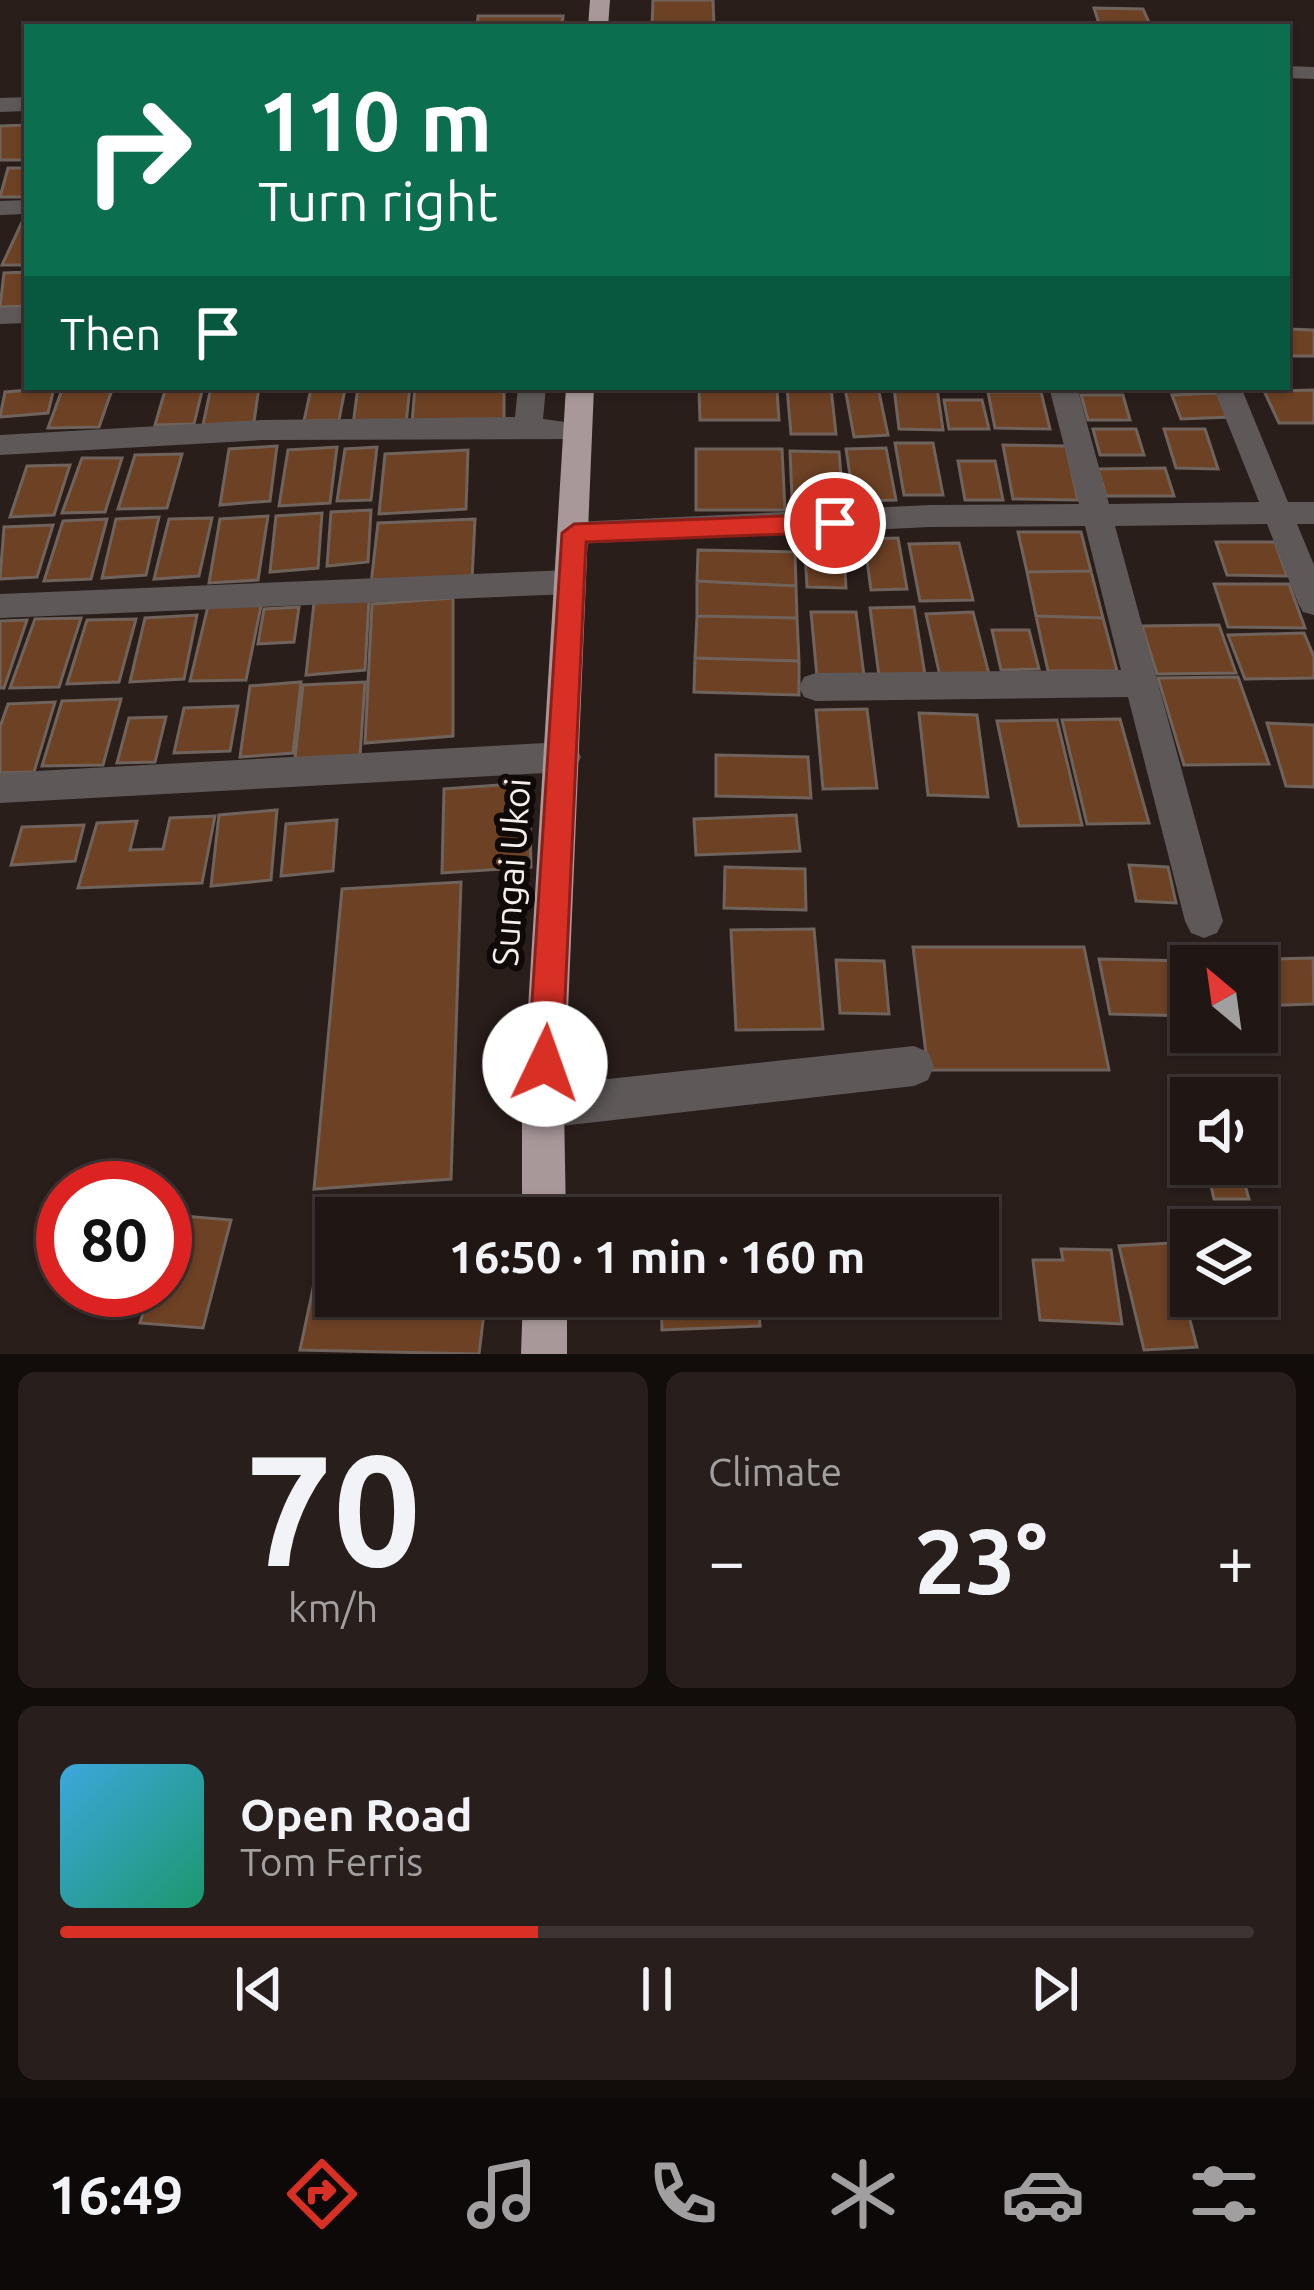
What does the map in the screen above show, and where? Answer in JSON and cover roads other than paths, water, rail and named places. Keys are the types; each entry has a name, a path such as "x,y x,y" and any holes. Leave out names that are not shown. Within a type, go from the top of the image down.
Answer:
{"highway":[{"name":"Sungai Ukoi","path":"544,1197 543,1107 580,390"},
{"path":"544,1354 545,1317"}],"street":[{"path":"528,427 532,390"},
{"path":"1064,390 1204,921"},
{"path":"1228,390 1314,602"},
{"path":"0,445 263,430 528,427 578,432"},
{"path":"574,533 1097,513 1314,513"},
{"path":"0,606 570,582"},
{"path":"816,687 1142,683"},
{"path":"0,788 564,757"},
{"path":"543,1107 914,1066"}]}
